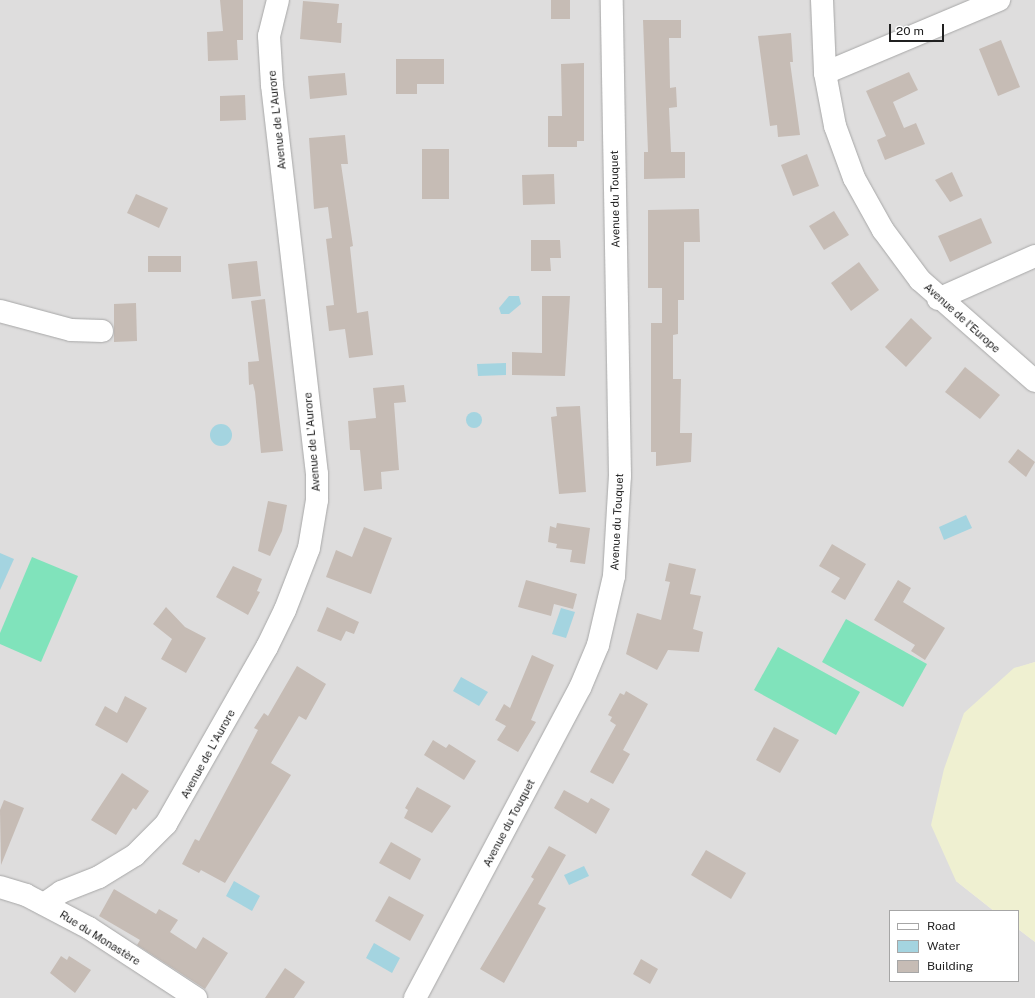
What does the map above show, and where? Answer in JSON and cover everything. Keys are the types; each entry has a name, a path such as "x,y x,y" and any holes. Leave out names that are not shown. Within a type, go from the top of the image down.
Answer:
{"street":[{"name":"Avenue de L'Aurore","path":"44,904 61,892 99,877 135,855 166,824 267,647 285,610 309,548 317,500 316,474 272,85 269,36 278,0"},
{"name":"Avenue du Touquet","path":"414,998 580,688 598,645 614,576 620,476 612,0"},
{"name":"Avenue de l'Europe","path":"822,0 825,73 835,126 854,178 883,230 920,280 938,299 1035,381"},
{"path":"825,73 999,0"},
{"path":"938,299 1035,256"},
{"path":"0,311 71,330 102,331"},
{"name":"Rue du Monastère","path":"0,887 44,904 89,928 196,998"}],"shaded area":[{"path":"0,0 1035,0 1035,662 1014,669 956,881 993,910 889,910 889,982 1019,982 1019,930 1035,942 1035,998 0,998"}],"green space":[{"path":"32,557 78,576 41,662 0,644 0,633"},
{"path":"846,619 927,664 903,707 822,662"},
{"path":"778,647 860,692 836,735 754,690"},
{"path":"1035,662 1035,942 1019,930 1019,910 993,910 956,881 931,825 944,769 964,713 1014,668"}],"water":[{"path":"509,296 519,296 521,304 509,314 501,314 499,308"},
{"path":"506,363 506,375 478,376 477,364"},
{"path":"471,412 477,412 482,417 480,426 477,428 471,428 466,423 466,417"},
{"path":"221,424 225,425 231,431 231,439 225,445 221,446 217,445 211,439 210,435 211,431 217,425"},
{"path":"966,515 972,528 944,540 939,527"},
{"path":"0,553 14,559 0,590"},
{"path":"561,608 575,612 566,638 552,634"},
{"path":"461,677 488,692 479,706 453,691"},
{"path":"584,866 589,876 569,885 564,875"},
{"path":"234,881 260,896 252,911 226,896"},
{"path":"374,943 400,958 392,973 366,958"}],"building":[{"path":"220,0 243,0 243,40 237,40 238,60 208,61 207,32 223,31"},
{"path":"551,0 570,0 570,19 551,19"},
{"path":"303,1 339,4 337,23 342,23 341,43 300,39"},
{"path":"643,20 681,20 681,38 669,38 670,88 676,87 677,107 669,108 671,152 685,152 685,178 644,179 644,152 648,152"},
{"path":"791,33 793,62 790,62 800,135 778,137 777,125 770,126 758,36"},
{"path":"1001,40 1020,87 998,96 979,49"},
{"path":"396,59 444,59 444,84 417,84 417,94 396,94"},
{"path":"584,63 584,141 577,141 577,147 548,147 548,116 562,116 561,64"},
{"path":"909,72 918,90 893,102 904,128 916,123 925,144 885,160 877,140 886,136 866,91"},
{"path":"345,73 347,95 310,99 308,76"},
{"path":"245,95 246,120 220,121 220,96"},
{"path":"345,135 348,164 341,164 353,246 350,247 357,313 368,311 373,355 349,358 345,329 329,331 326,306 334,305 326,239 332,238 328,207 314,209 309,138"},
{"path":"422,149 449,149 449,199 422,199"},
{"path":"807,154 819,186 793,196 781,165"},
{"path":"952,172 963,196 950,202 935,180"},
{"path":"554,174 555,204 523,205 522,175"},
{"path":"136,194 168,208 159,228 127,213"},
{"path":"699,209 700,242 684,242 684,300 678,300 678,334 673,335 673,379 681,379 680,433 692,433 691,462 656,466 656,452 651,452 651,323 662,323 662,288 648,288 648,210"},
{"path":"834,211 849,235 824,250 809,226"},
{"path":"981,218 992,243 950,262 938,236"},
{"path":"531,240 560,240 561,258 550,258 551,271 531,271"},
{"path":"148,256 181,256 181,272 148,272"},
{"path":"257,261 261,296 232,299 228,264"},
{"path":"859,262 879,290 851,311 831,283"},
{"path":"542,296 570,296 565,376 512,375 512,352 542,353"},
{"path":"265,299 283,451 261,453 255,392 253,384 249,385 248,362 259,361 251,301"},
{"path":"136,303 137,341 114,342 114,304"},
{"path":"911,318 932,338 906,367 885,347"},
{"path":"965,367 1000,395 980,419 945,392"},
{"path":"404,385 406,402 394,403 399,470 381,472 382,489 364,491 360,450 350,450 348,421 376,418 373,388"},
{"path":"580,406 586,492 559,494 551,417 557,416 556,407"},
{"path":"1018,449 1035,462 1026,477 1008,462"},
{"path":"268,501 287,505 282,531 270,556 258,551"},
{"path":"557,523 590,528 585,564 570,562 572,550 556,548 557,544 548,542 550,526 556,528"},
{"path":"364,527 392,538 371,594 326,577 336,550 352,557"},
{"path":"832,544 866,564 845,600 831,592 840,578 819,566"},
{"path":"669,563 696,569 690,594 701,596 693,629 703,632 699,652 668,650 657,670 626,654 637,613 661,620 670,582 665,581"},
{"path":"233,566 262,579 257,591 260,592 248,615 216,597"},
{"path":"526,580 577,594 573,609 554,604 551,616 518,607"},
{"path":"898,580 911,588 903,602 945,628 925,660 911,651 915,645 874,620"},
{"path":"166,607 185,627 206,638 186,673 161,659 172,639 153,624"},
{"path":"327,607 359,622 354,634 346,631 341,641 317,631"},
{"path":"532,655 554,665 531,720 536,722 518,752 497,740 506,726 495,720 504,704 510,708"},
{"path":"297,666 326,684 306,720 299,716 271,763 291,775 225,883 201,870 199,873 182,864 195,839 199,841 237,770 258,730 254,728 264,713 268,716"},
{"path":"626,691 648,704 623,750 630,754 613,784 590,772 616,725 610,721 612,717 608,715 620,693 624,695"},
{"path":"125,696 147,708 127,743 95,725 105,706 117,713"},
{"path":"774,727 799,740 780,773 756,760"},
{"path":"433,740 446,748 449,744 476,761 464,780 424,755"},
{"path":"122,773 149,791 136,810 133,808 116,835 91,820"},
{"path":"417,787 451,806 432,833 404,818 408,810 405,808"},
{"path":"564,790 588,803 591,798 610,809 596,834 554,808"},
{"path":"4,800 24,808 1,865 0,810"},
{"path":"391,842 421,859 410,880 379,863"},
{"path":"549,846 566,855 538,904 546,908 504,983 480,969 534,879 531,877"},
{"path":"706,850 746,873 731,899 691,875"},
{"path":"114,889 156,914 159,909 178,920 170,932 196,949 203,937 228,953 205,989 137,945 140,940 99,916"},
{"path":"389,896 424,915 410,941 375,921"},
{"path":"61,956 67,960 69,956 91,970 75,993 50,973"},
{"path":"641,959 658,969 650,984 633,974"},
{"path":"285,968 305,982 294,998 265,998"}]}
